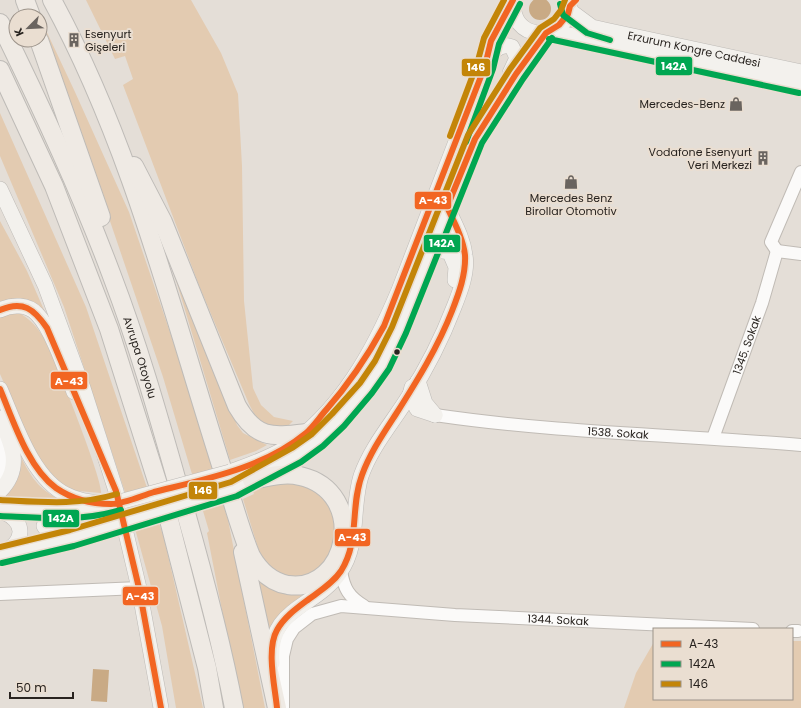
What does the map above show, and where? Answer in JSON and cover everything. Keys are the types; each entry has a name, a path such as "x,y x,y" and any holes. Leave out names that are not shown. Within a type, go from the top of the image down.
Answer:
{"highway":[{"path":"52,0 73,41 120,147 160,266 251,556 257,566 272,580 281,583 302,585 313,581 330,568 341,550 345,528 342,513 333,494 317,482 300,475 279,475 252,480"},
{"name":"Avrupa Otoyolu","path":"0,23 67,165 101,248 126,316 162,429 205,580 224,655 234,708"},
{"path":"42,48 109,241 118,275 126,316"},
{"name":"Avrupa Otoyolu","path":"0,70 54,186 109,329 168,516 207,668 214,708"},
{"path":"120,147 136,170 152,200 237,406 245,421 251,427 268,435 280,436 306,433"},
{"path":"233,497 277,708"}],"main road":[{"name":"Erzurum Kongre Caddesi","path":"514,0 514,11 521,25 533,32 548,32 801,85"},
{"path":"0,509 61,511 86,510 114,498 230,472 271,456 306,433 347,386 369,354 384,326 485,66 491,41 514,0"},
{"name":"Erzurum Kongre Caddesi","path":"570,4 592,27 801,72"},
{"path":"475,139 516,74 548,32 559,25 570,4"},
{"path":"0,554 72,538 111,525 233,497 252,480 317,440 338,420 366,388 382,364 399,330 436,253 447,207 486,111 516,63 516,52 510,46 499,47 485,66"},
{"path":"0,189 45,285 83,388 139,588 161,708"},
{"path":"277,708 271,650 276,631 291,613 325,588 341,571 351,550 355,525 356,495 361,476 369,457 418,381 447,324 461,290 465,256 462,239 447,207"},
{"path":"436,253 456,244 462,239"},
{"path":"436,253 453,256 456,274 447,306 415,377 410,395 417,409 436,416"},
{"path":"0,310 15,306 27,307 37,314 47,328 114,498"},
{"path":"418,381 425,403 436,416"},
{"path":"0,389 30,455 42,476 57,490 77,499 114,498"},
{"path":"0,418 13,452 14,465 8,482 0,490"},
{"path":"0,509 16,519 19,524 20,533 20,538 14,545 0,554"},
{"path":"61,511 50,517 45,522 44,526 48,531 54,534 72,538"}],"street":[{"path":"801,172 771,242 777,251 801,254"},
{"name":"1345. Sokak","path":"713,438 762,303 777,251"},
{"name":"1538. Sokak","path":"436,416 481,422 626,435 713,438 801,445"},
{"path":"0,443 4,458 0,478"},
{"path":"341,571 343,584 347,593 364,606"},
{"path":"0,594 139,588"},
{"name":"1344. Sokak","path":"283,708 283,656 287,639 294,628 312,614 324,609 341,606 364,606 455,615 733,628"}],"shaded area":[{"path":"536,-1 544,-1 548,1 551,9 548,17 540,20 532,17 529,9 532,1"},
{"path":"86,0 191,0 221,53 238,94 242,166 244,301 253,388 261,405 274,417 293,421 287,427 273,426 263,423 256,416 249,404 200,288 123,85 133,79 125,56 115,59"},
{"path":"48,35 129,212 173,341 228,520 265,708 241,708 207,533 209,531 163,377 48,39"},
{"path":"0,113 86,307 164,538 203,708 176,708 162,626 124,489 64,307 0,156"},
{"path":"0,221 27,271 44,310 42,312 29,300 11,299 0,302"},
{"path":"173,270 237,425 243,433 267,445 256,451 230,460"},
{"path":"18,312 29,319 42,335 48,346 86,442 100,484 101,493 67,490 49,475 33,449 0,374 0,315"},
{"path":"22,459 38,484 48,493 61,500 61,503 0,500 14,486 19,475"},
{"path":"284,481 314,487 336,513 335,549 312,577 277,576 262,561 243,499 254,494 252,490 273,482"},
{"path":"261,578 317,585 268,633 257,581"},
{"path":"793,641 801,641 801,708 624,708 636,673 653,644 653,700 793,700"},
{"path":"93,669 109,670 107,702 91,701"}],"transit line":[{"name":"146","path":"450,136 477,64 484,38 504,0"},
{"name":"A-43","path":"0,389 22,443 29,456 46,479 62,492 82,500 96,503 121,503 154,492 234,471 272,455 290,445 306,433 350,380 371,349 384,326 485,66 491,41 513,0"},
{"name":"146","path":"0,547 70,530 231,482 292,448 312,434 360,383 375,361 392,327 468,135 510,69 540,28 554,19 561,10 565,0"},
{"name":"A-43","path":"277,708 272,668 272,647 277,630 291,613 330,583 341,571 347,560 353,536 358,487 365,467 377,444 434,351 462,283 465,262 464,249 447,207 475,139 516,74 546,33 559,25 568,14 570,6 576,0"},
{"name":"142A","path":"466,142 493,69 499,44 520,4"},
{"name":"142A","path":"560,4 563,15 587,33 610,40"},
{"name":"142A","path":"2,563 74,546 237,496 301,462 323,446 344,426 372,393 389,369 406,333 482,143 523,79 552,38"},
{"name":"142A","path":"549,39 799,93"},
{"name":"A-43","path":"0,310 8,307 22,306 32,311 47,328 116,491 139,588 161,708"},
{"name":"146","path":"0,500 73,502 102,498 117,494"},
{"name":"142A","path":"0,516 76,518 106,514 121,510"}],"place":[{"name":"Esenyurt Gişeleri","path":"74,40"},
{"name":"Mercedes-Benz","path":"736,104"},
{"name":"Vodafone Esenyurt Veri Merkezi","path":"763,158"},
{"name":"Mercedes Benz Birollar Otomotiv","path":"571,182"}]}
